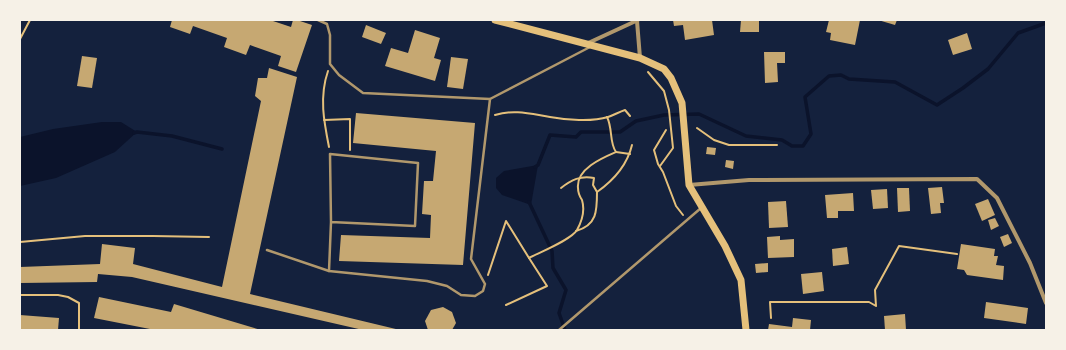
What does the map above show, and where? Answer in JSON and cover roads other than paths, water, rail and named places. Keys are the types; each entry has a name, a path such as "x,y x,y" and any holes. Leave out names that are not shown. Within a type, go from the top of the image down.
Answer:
{"main road":[{"path":"495,20 640,58 664,69 671,78 682,104 689,186 703,207 725,246 740,280 746,330"}],"street":[{"path":"589,45 638,21 640,58"},
{"path":"689,186 749,180 977,179 997,198 1030,263 1046,303"}],"lane":[{"path":"318,20 327,24 330,35 330,64 339,75 363,93 490,99 589,45"},
{"path":"267,250 329,271 427,281 447,286 461,295 476,296 483,291 485,284 471,259 490,99"},
{"path":"329,271 331,222 330,154 418,163 415,226 331,222"},
{"path":"559,330 703,207"}],"water":[{"path":"102,122 121,122 137,132 115,152 56,178 20,186 20,137 53,129"},
{"path":"538,165 531,205 502,195 496,188 496,178 504,171"}],"waterway":[{"path":"535,167 538,165 550,135 576,137 581,132 620,132 636,121 664,115 699,114 746,136 782,140 792,146 803,146 811,134 805,97 829,76 841,75 849,79 895,82 937,105 988,69 1018,33 1046,23"},
{"path":"134,133 137,132 172,136 222,149"},
{"path":"529,202 552,251 553,268 566,290 559,313 565,330"}]}
